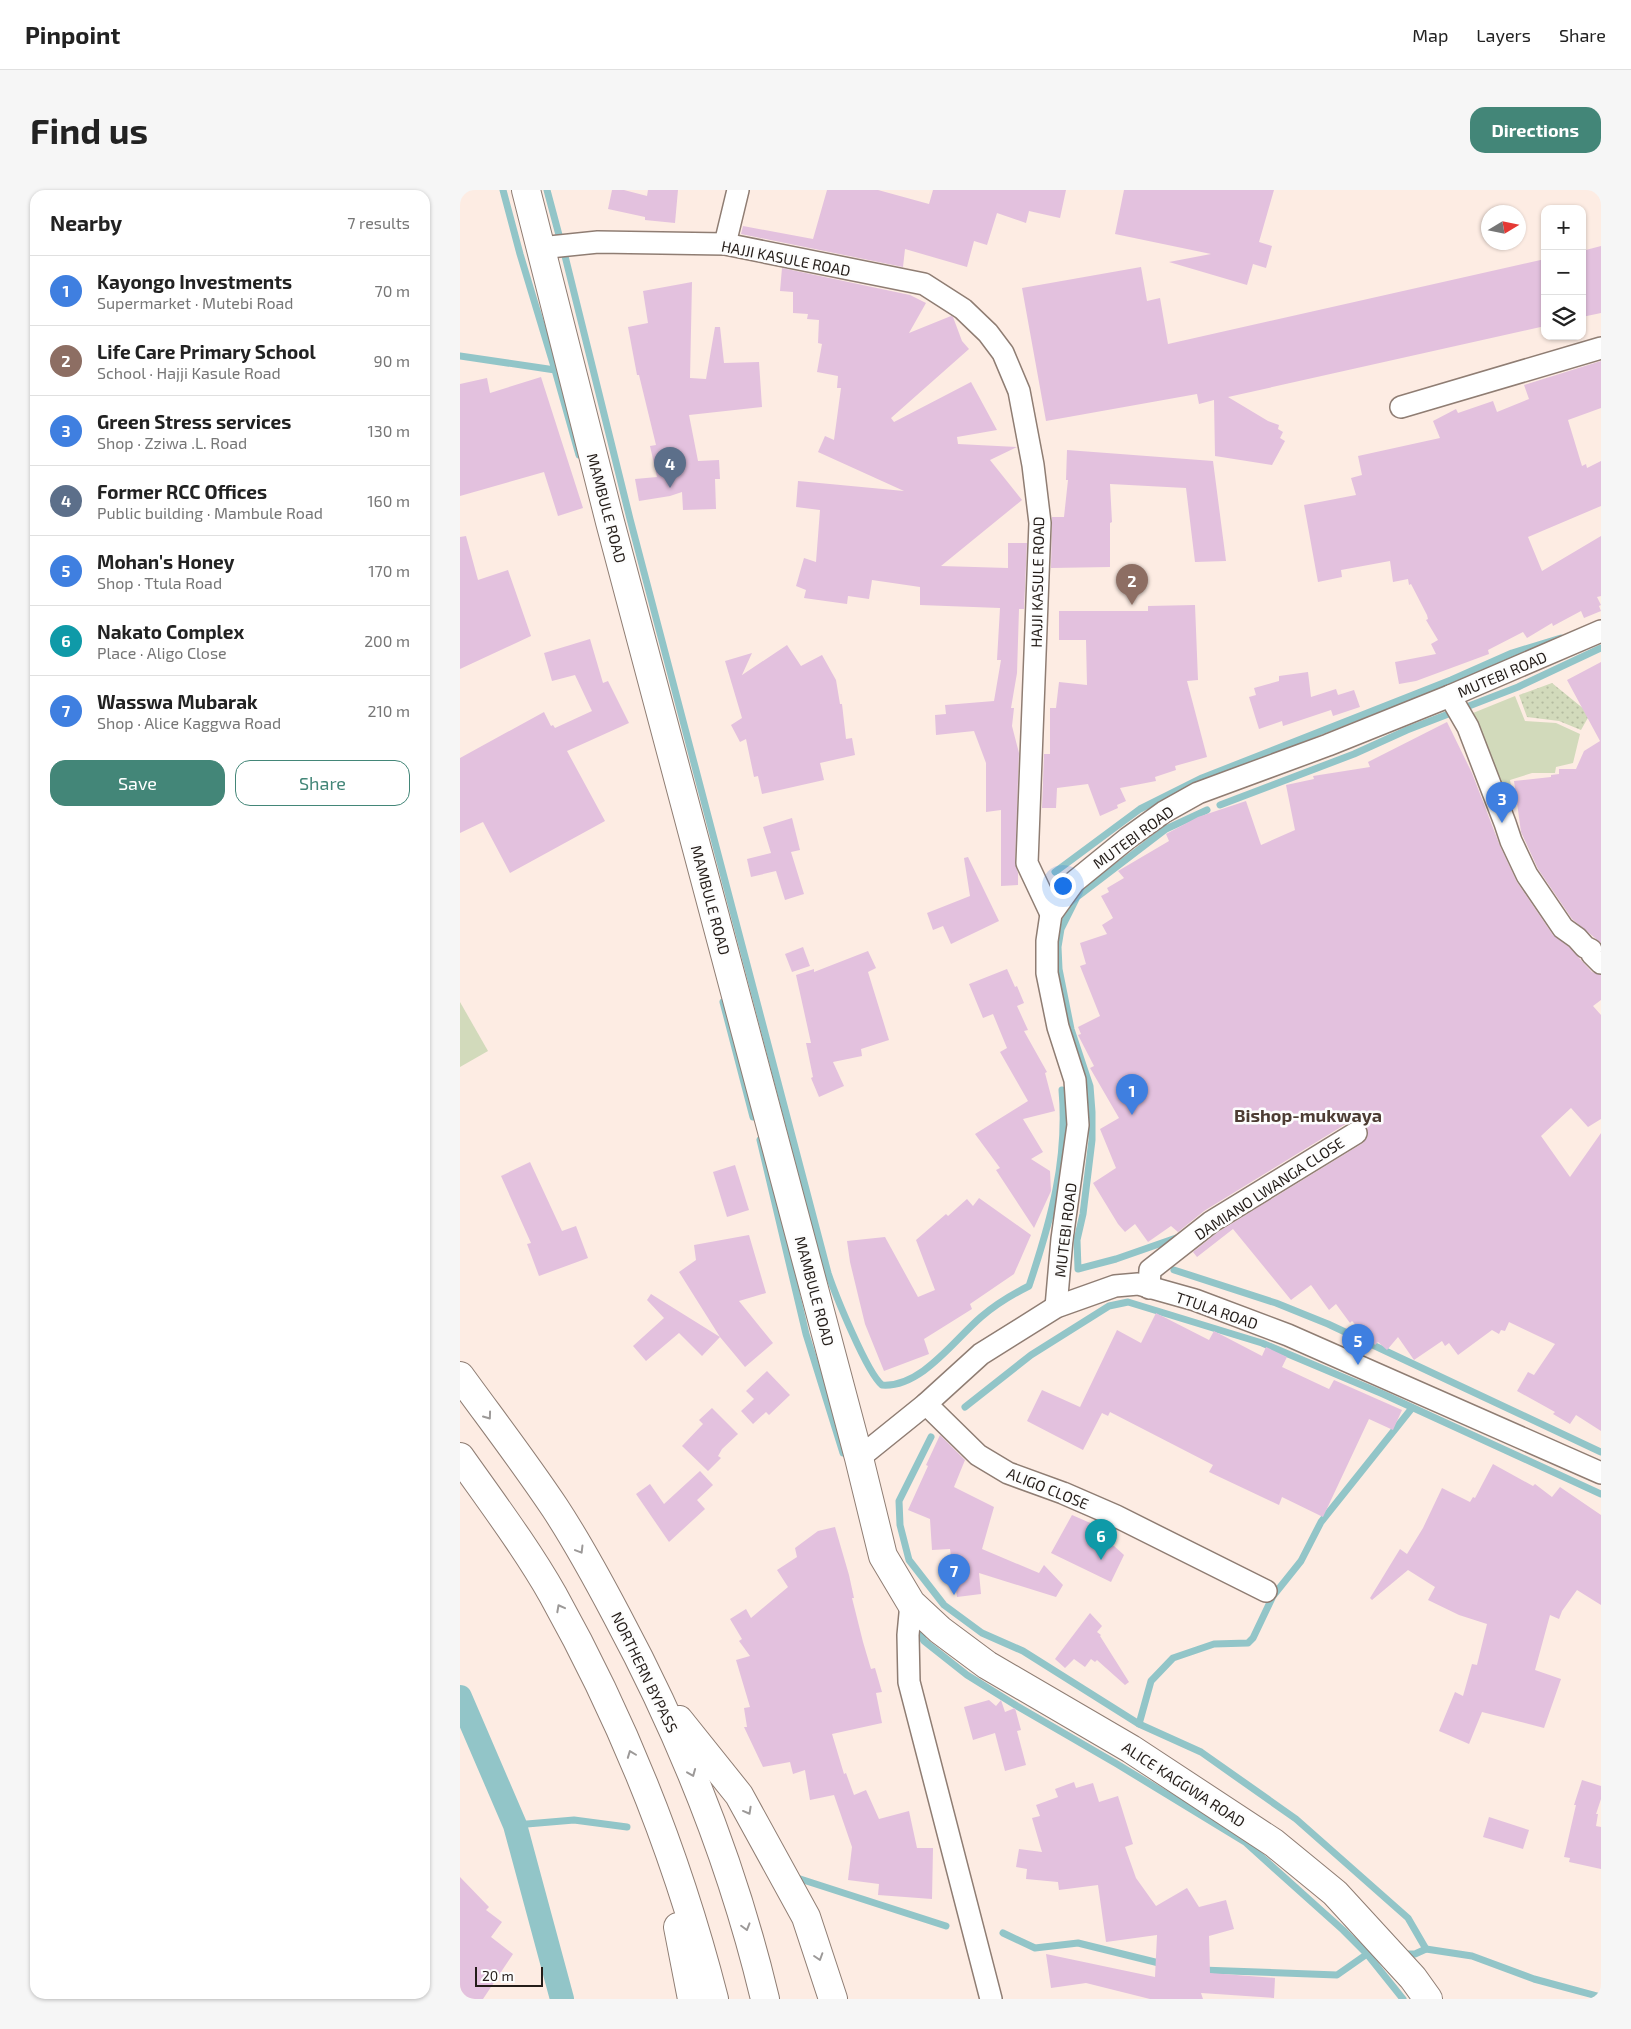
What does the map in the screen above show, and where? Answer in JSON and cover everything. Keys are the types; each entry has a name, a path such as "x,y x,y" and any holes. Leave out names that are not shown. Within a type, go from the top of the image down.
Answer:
{"main road":[{"name":"MAMBULE ROAD","path":"526,190 613,531 859,1458 882,1556 911,1603"},
{"name":"NORTHERN BYPASS","path":"460,1376 556,1509 597,1578 655,1690 680,1744 722,1852 755,1957 765,1999"},
{"path":"460,1457 552,1594 592,1669 624,1737 656,1816 688,1904 714,1999"},
{"name":"ALICE KAGGWA ROAD","path":"911,1603 940,1630 987,1665 1131,1749 1274,1842 1335,1894 1377,1937 1420,1989"},
{"path":"655,1690 739,1795 806,1917 833,1999"},
{"path":"656,1816 692,1999"}],"street":[{"path":"724,244 738,190"},
{"name":"HAJJI KASULE ROAD","path":"540,248 598,242 724,244 924,284 963,309 988,333 1003,353 1019,391 1033,465 1040,523 1027,863 1051,914"},
{"path":"1401,407 1601,348"},
{"name":"MUTEBI ROAD","path":"1056,1307 1062,1239 1078,1125 1075,1080 1058,1027 1047,973 1047,941 1051,914 1074,882 1089,868 1164,812 1198,792 1328,745 1450,696 1601,631"},
{"path":"1450,696 1468,727 1505,822 1510,842 1527,875 1563,928 1577,938 1601,963"},
{"name":"DAMIANO LWANGA CLOSE","path":"1149,1288 1150,1270 1211,1222 1356,1133"},
{"name":"TTULA ROAD","path":"859,1458 926,1404 981,1354 1056,1307 1115,1286 1138,1284 1195,1300 1288,1335 1601,1473"},
{"name":"ALIGO CLOSE","path":"926,1404 978,1455 1008,1472 1116,1516 1266,1591"},
{"path":"911,1603 908,1635 909,1682 991,1999"}],"green space":[{"path":"1552,683 1590,714 1581,730 1559,721 1527,717 1519,695"},
{"path":"1515,696 1525,721 1556,723 1580,734 1573,763 1556,767 1555,773 1532,773 1510,780 1512,792 1500,794 1473,713"},
{"path":"460,1002 488,1051 460,1067"}],"building":[{"path":"612,190 624,190 647,196 648,190 678,190 675,223 645,220 645,217 608,209"},
{"path":"827,190 878,190 929,204 933,190 1066,190 1060,218 1029,211 1026,223 997,213 987,245 974,241 967,267 905,249 903,267 741,234 743,226 813,239"},
{"path":"1124,190 1274,190 1259,242 1272,246 1266,268 1253,264 1247,285 1169,262 1211,254 1115,234"},
{"path":"1601,246 1601,313 1586,316 1586,250"},
{"path":"1541,260 1541,327 1228,397 1268,421 1279,425 1278,429 1283,432 1280,438 1285,441 1272,465 1215,456 1214,400 1199,404 1197,394 1046,421 1022,288 1141,267 1147,301 1160,298 1168,344"},
{"path":"782,268 910,295 926,303 909,333 951,316 953,317 962,341 969,349 891,418 894,422 971,382 997,430 957,437 958,444 1017,447 990,460 1022,500 941,566 1008,568 1008,543 1027,543 1024,609 1019,609 1017,673 1011,708 1014,708 1012,726 1019,753 1015,863 1018,873 1018,885 1001,886 1001,810 986,812 986,763 974,731 936,735 935,715 946,714 945,705 994,701 1001,660 997,660 1000,608 920,605 920,587 872,580 869,599 848,596 847,604 804,598 806,590 796,586 804,558 816,562 820,510 796,507 798,481 904,491 818,452 825,436 834,440 841,388 837,388 838,376 817,372 822,344 818,343 819,320 807,319 808,314 793,313 793,292 780,291"},
{"path":"692,282 690,378 706,379 715,327 720,327 724,363 759,362 762,407 689,415 698,461 719,460 720,479 715,479 716,509 683,510 682,492 639,501 635,479 657,477 650,446 656,445 639,375 637,375 628,327 648,323 643,291"},
{"path":"1601,361 1601,408 1568,420 1582,466 1586,464 1587,468 1601,461 1601,506 1528,537 1542,571 1601,536 1601,596 1597,597 1601,605 1599,606 1601,611 1584,618 1581,611 1553,626 1552,623 1527,638 1523,632 1488,650 1489,654 1416,681 1399,684 1395,662 1436,654 1431,644 1438,640 1426,620 1428,619 1427,615 1411,584 1409,585 1408,579 1393,582 1390,561 1341,570 1342,577 1318,582 1304,505 1356,495 1351,478 1362,475 1358,456 1440,438 1433,421 1456,409 1458,413 1493,401 1497,412 1529,399 1524,385"},
{"path":"541,377 583,508 558,516 544,472 460,496 460,384 487,378 490,393"},
{"path":"1067,450 1213,461 1226,561 1195,562 1186,488 1110,484 1112,522 1110,523 1110,567 1051,568 1052,517 1064,517 1068,480 1066,480"},
{"path":"466,536 478,580 508,570 531,636 460,669 460,537"},
{"path":"1195,605 1198,680 1187,681 1207,757 1175,766 1176,770 1155,777 1156,781 1120,788 1126,801 1117,805 1118,808 1100,816 1088,784 1057,788 1056,808 1042,808 1044,754 1050,754 1050,708 1056,708 1059,682 1087,685 1086,640 1059,640 1059,611 1148,611 1148,606"},
{"path":"590,639 603,683 608,681 629,723 567,751 605,821 510,873 483,822 460,833 460,758 544,712 551,726 553,725 555,728 592,711 575,675 552,681 544,653"},
{"path":"787,645 801,666 822,655 836,680 840,704 842,704 846,739 852,738 855,755 820,763 824,780 762,794 758,776 754,777 746,739 740,742 731,725 742,718 725,661 752,653 742,675"},
{"path":"1601,662 1601,943 1572,919 1538,869 1521,832 1514,781 1551,777 1551,775 1559,774 1559,769 1576,769 1584,751 1600,741 1567,680"},
{"path":"1308,672 1311,697 1336,689 1338,695 1354,690 1360,707 1333,716 1331,710 1283,726 1282,721 1259,729 1249,697 1256,695 1254,688 1279,681 1279,676"},
{"path":"1447,722 1472,773 1500,846 1517,882 1553,935 1569,947 1592,972 1601,975 1601,1000 1593,1006 1601,1015 1601,1119 1588,1127 1571,1108 1541,1136 1570,1177 1601,1133 1601,1431 1576,1415 1570,1424 1553,1414 1555,1412 1517,1391 1528,1372 1534,1375 1555,1344 1509,1322 1505,1331 1501,1330 1499,1334 1492,1330 1458,1355 1449,1343 1445,1346 1442,1341 1414,1360 1398,1337 1387,1350 1378,1342 1375,1345 1352,1321 1350,1323 1336,1304 1329,1310 1311,1285 1291,1300 1233,1229 1197,1257 1193,1252 1218,1232 1363,1143 1367,1138 1368,1132 1362,1122 1349,1122 1204,1211 1178,1232 1171,1226 1148,1242 1135,1224 1125,1232 1093,1183 1116,1168 1100,1129 1119,1118 1090,1068 1094,1066 1078,1035 1081,1034 1078,1027 1100,1016 1080,966 1086,964 1080,943 1107,934 1102,925 1113,918 1101,896 1109,892 1107,888 1124,878 1118,871 1169,841 1166,834 1198,817 1246,801 1261,845 1295,830 1286,785 1314,779 1313,776 1370,767 1368,762"},
{"path":"792,818 800,850 791,852 804,894 785,900 776,871 751,877 747,859 771,853 763,827"},
{"path":"968,857 999,921 951,944 943,926 933,930 927,913 970,896 964,858"},
{"path":"803,947 810,966 792,972 785,954"},
{"path":"868,951 876,968 868,972 889,1040 861,1049 862,1056 833,1062 844,1086 819,1097 811,1078 813,1077 806,1043 811,1043 796,975 814,969 814,972"},
{"path":"1007,969 1024,1003 1017,1006 1028,1030 1024,1031 1047,1072 1045,1073 1055,1111 1023,1119 1043,1152 1031,1159 1050,1171 1051,1191 1034,1228 996,1170 1000,1168 975,1134 1028,1101 1000,1052 1007,1048 993,1014 983,1018 969,984"},
{"path":"530,1162 562,1231 576,1226 588,1258 539,1276 527,1244 531,1243 501,1176"},
{"path":"735,1165 749,1210 727,1217 713,1172"},
{"path":"979,1198 1031,1235 1014,1274 970,1304 972,1309 924,1339 929,1354 884,1371 865,1324 850,1262 847,1241 885,1237 918,1297 935,1290 916,1240 967,1199 973,1206"},
{"path":"749,1235 766,1293 739,1301 773,1343 745,1367 720,1337 679,1272 696,1260 694,1245"},
{"path":"651,1294 720,1337 702,1356 679,1333 646,1361 633,1346 664,1318 647,1300"},
{"path":"1156,1313 1209,1340 1214,1331 1262,1356 1266,1347 1287,1357 1282,1367 1329,1389 1334,1380 1402,1410 1393,1430 1369,1419 1323,1517 1282,1497 1279,1505 1209,1472 1213,1465 1110,1412 1108,1416 1102,1413 1083,1450 1027,1421 1042,1390 1080,1407 1117,1330 1141,1343"},
{"path":"767,1371 790,1395 769,1415 766,1412 753,1424 741,1411 754,1399 746,1391"},
{"path":"712,1408 738,1434 722,1449 718,1456 721,1458 708,1471 682,1446 703,1424 699,1420"},
{"path":"940,1435 965,1460 954,1487 994,1507 982,1549 1039,1573 1044,1565 1063,1585 1056,1597 979,1573 981,1594 957,1597 950,1549 932,1550 930,1519 908,1510"},
{"path":"1493,1464 1533,1486 1535,1484 1552,1497 1560,1487 1601,1515 1601,1605 1577,1590 1562,1611 1559,1619 1550,1615 1535,1670 1561,1679 1544,1728 1482,1712 1469,1744 1439,1731 1455,1692 1463,1696 1472,1664 1477,1665 1487,1624 1459,1615 1428,1600 1435,1587 1408,1570 1372,1600 1370,1598 1400,1549 1407,1554 1423,1528 1442,1488 1470,1502 1473,1497 1475,1498"},
{"path":"700,1471 713,1485 697,1500 705,1509 669,1542 636,1494 650,1484 664,1504"},
{"path":"1072,1515 1095,1525 1093,1527 1124,1555 1111,1582 1051,1553"},
{"path":"835,1527 849,1575 854,1598 852,1598 863,1642 871,1669 875,1668 882,1692 876,1693 882,1723 832,1734 844,1774 846,1773 854,1795 866,1790 879,1819 909,1811 917,1848 933,1848 932,1899 878,1895 879,1884 848,1880 852,1847 834,1795 810,1800 805,1770 793,1774 790,1762 763,1767 744,1727 747,1727 744,1708 750,1707 736,1660 750,1656 739,1641 742,1639 730,1619 746,1609 751,1618 788,1587 777,1570 797,1557 795,1548 818,1531"},
{"path":"1090,1613 1102,1626 1097,1632 1101,1635 1129,1682 1125,1685 1097,1660 1095,1662 1091,1659 1085,1667 1074,1659 1065,1668 1055,1659"},
{"path":"989,1700 996,1706 1001,1700 1005,1712 1015,1708 1021,1730 1017,1731 1026,1765 1005,1771 995,1733 973,1740 964,1707"},
{"path":"1582,1780 1601,1786 1601,1799 1596,1814 1598,1814 1596,1826 1601,1827 1601,1869 1569,1862 1570,1858 1564,1857 1576,1805 1574,1805"},
{"path":"1074,1782 1076,1788 1093,1783 1099,1802 1118,1796 1133,1844 1125,1847 1136,1878 1156,1906 1187,1888 1199,1907 1226,1900 1234,1929 1209,1936 1210,1973 1275,1978 1274,1998 1201,1993 1203,1999 1150,1999 1086,1983 1051,1988 1046,1954 1155,1977 1157,1935 1106,1942 1098,1885 1059,1890 1058,1882 1026,1879 1027,1869 1016,1867 1019,1849 1042,1852 1032,1818 1040,1816 1036,1805 1058,1797 1055,1789"},
{"path":"1489,1817 1529,1830 1523,1849 1483,1837"},
{"path":"460,1877 489,1907 486,1910 502,1922 491,1937 513,1954 483,1999 460,1999"}],"waterway":[{"path":"503,190 555,370"},
{"path":"547,190 559,235"},
{"path":"565,256 630,519 828,1273 860,1350 882,1385 896,1384 910,1379 923,1371 987,1312 1029,1286 1056,1190 1062,1141 1062,1090"},
{"path":"460,356 555,370 579,455"},
{"path":"1055,872 1140,809 1202,778 1451,680 1512,653 1561,638"},
{"path":"1220,805 1354,754 1407,730 1518,687 1601,648"},
{"path":"1179,1237 1116,1259 1078,1269 1077,1240 1083,1214 1092,1140 1092,1112 1090,1086 1071,1029 1059,969 1058,947 1061,929 1077,897 1166,829 1207,810"},
{"path":"723,1002 753,1117"},
{"path":"760,1140 806,1334 843,1453"},
{"path":"1174,1270 1276,1303 1328,1324 1601,1452"},
{"path":"965,1407 1031,1355 1109,1306 1128,1302 1262,1343 1383,1394 1601,1494"},
{"path":"1139,1724 1151,1681 1173,1658 1214,1644 1248,1643 1253,1638 1273,1596 1301,1561 1321,1522 1412,1408"},
{"path":"931,1437 899,1501 900,1525 909,1560 944,1605 982,1633 1023,1651 1139,1724 1201,1752 1296,1819 1408,1918 1426,1949"},
{"path":"915,1625 924,1641 967,1675 1245,1842 1343,1930 1367,1954 1403,1999"},
{"path":"460,1697 515,1825 562,1999"},
{"path":"515,1825 574,1820 627,1827"},
{"path":"794,1877 946,1926"},
{"path":"1003,1933 1035,1948 1078,1943 1163,1964"},
{"path":"1402,1954 1415,1954 1426,1949 1472,1956 1534,1979 1601,1997"},
{"path":"1201,1970 1337,1975 1367,1954 1371,1954"}],"place":[{"name":"Former RCC Offices","path":"670,488"},
{"name":"Life Care Primary School","path":"1132,605"},
{"name":"Green Stress services","path":"1502,823"},
{"name":"Kayongo Investments","path":"1132,1115"},
{"name":"Mohan's Honey","path":"1358,1365"},
{"name":"Nakato Complex","path":"1101,1560"},
{"name":"Wasswa Mubarak","path":"954,1595"}],"district":[{"name":"Bishop-mukwaya","path":"1308,1115"}]}
